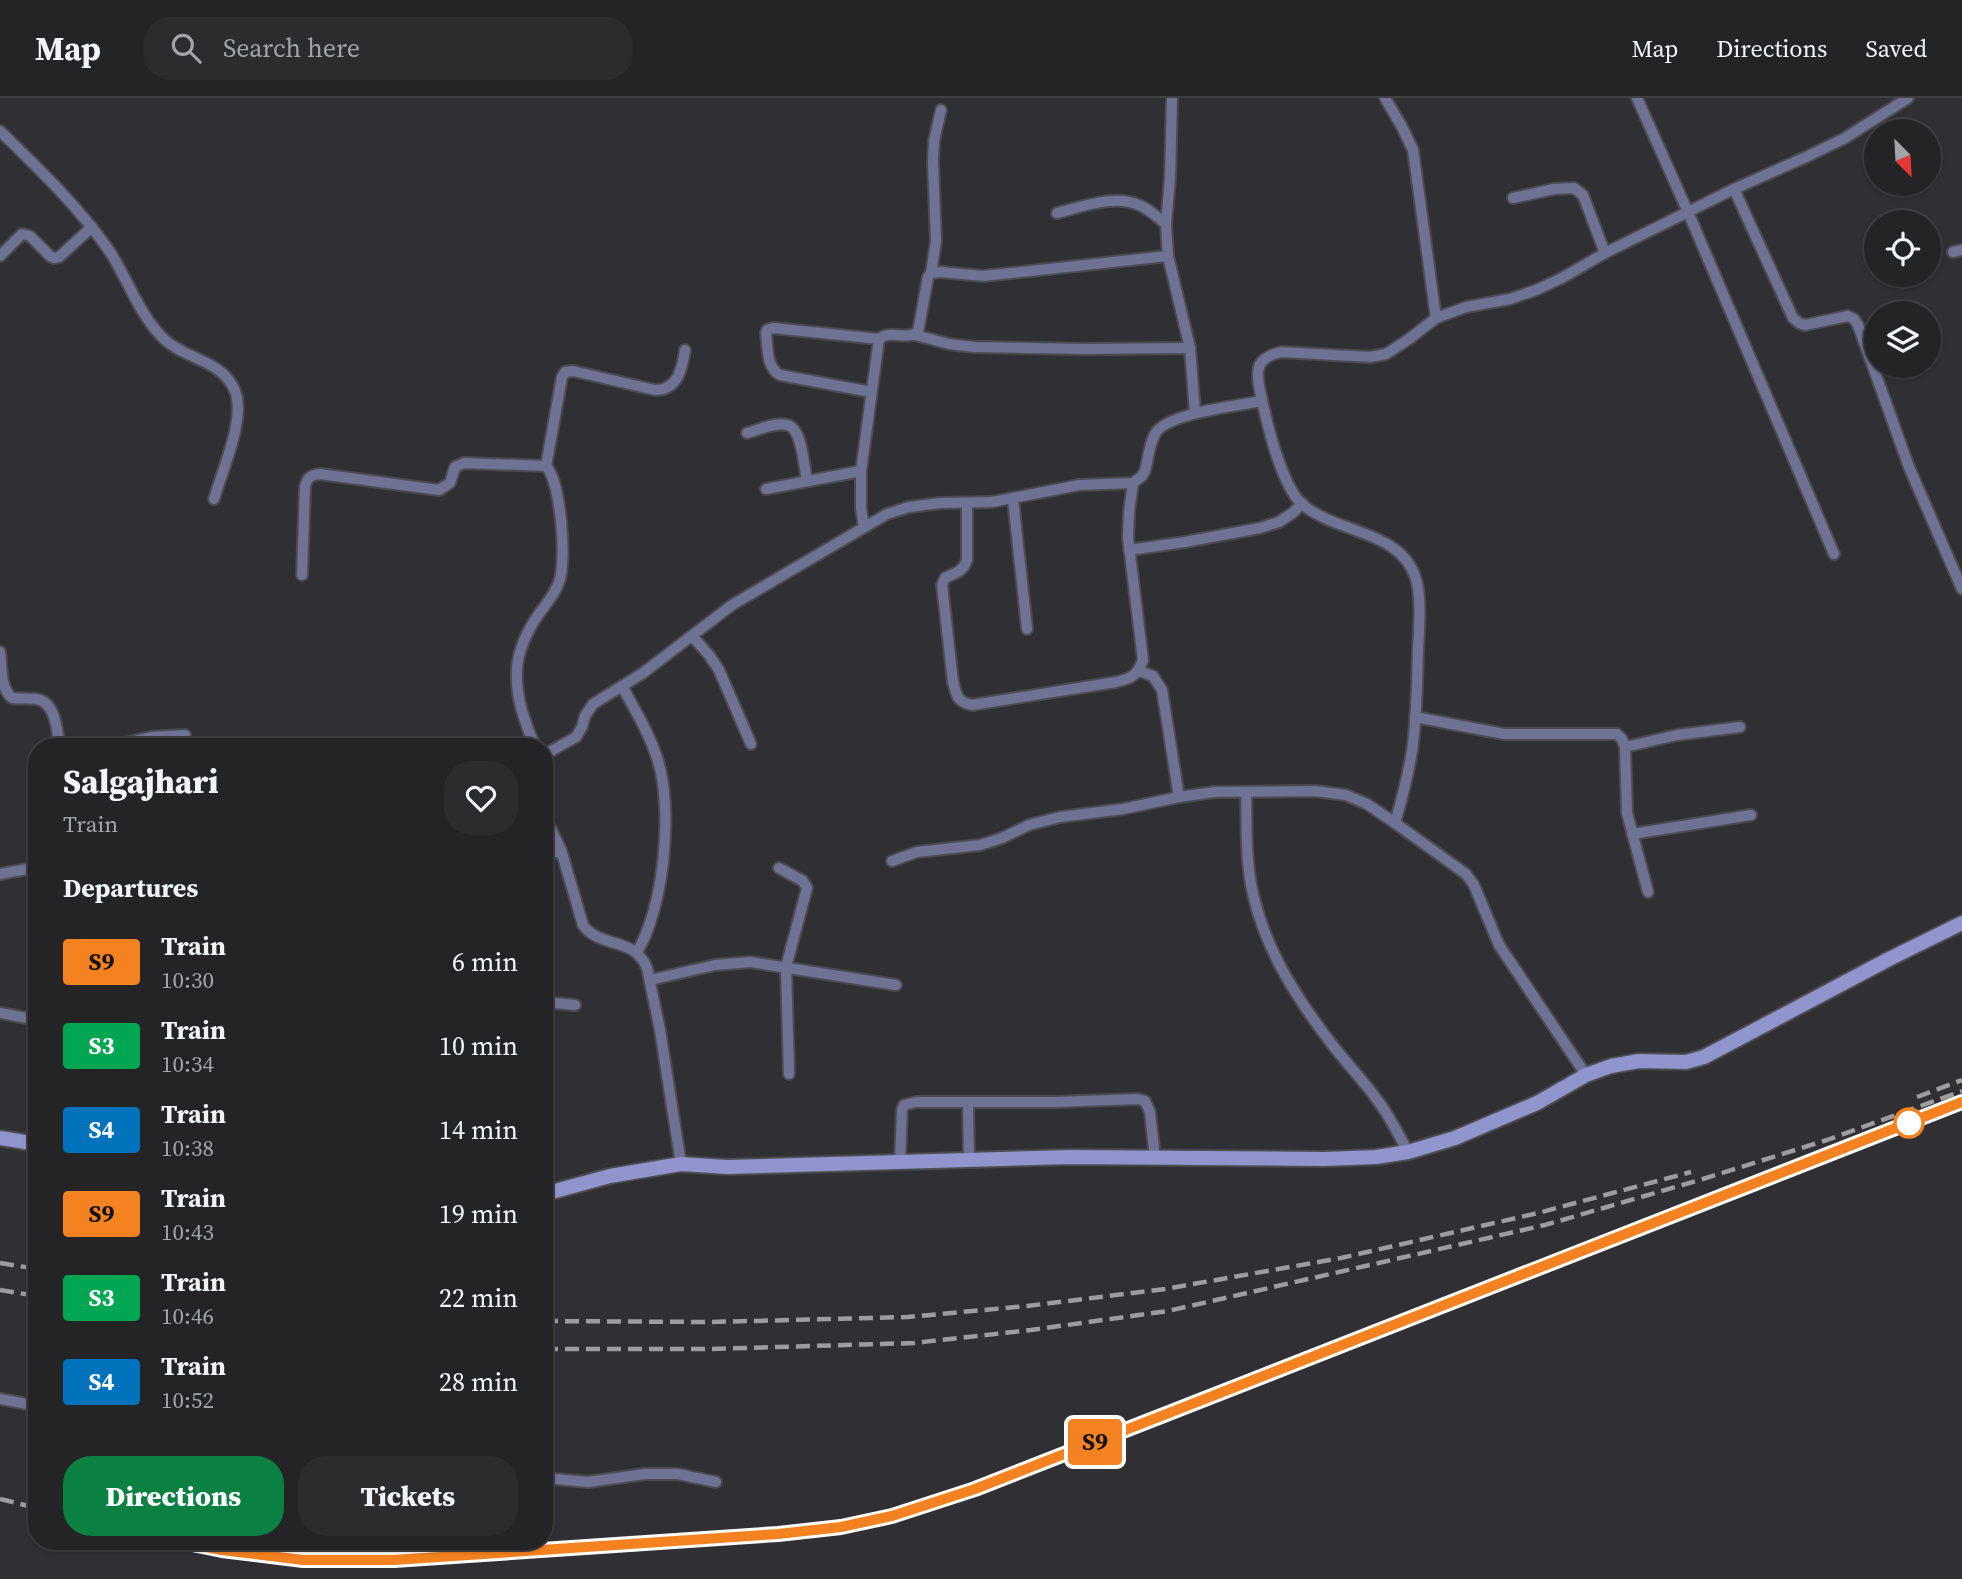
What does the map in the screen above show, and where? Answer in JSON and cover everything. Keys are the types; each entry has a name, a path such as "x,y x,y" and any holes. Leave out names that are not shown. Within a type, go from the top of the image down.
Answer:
{"main road":[{"path":"553,1192 610,1176 681,1164 727,1167 1070,1157 1324,1159 1376,1157 1408,1152 1455,1138 1491,1123 1586,1075 1611,1066 1639,1061 1686,1062 1704,1057 1962,923"},
{"path":"0,1138 28,1143"}],"street":[{"path":"1172,98 1171,178 1166,225 1168,256 1190,348 1195,413"},
{"path":"1385,98 1413,150 1436,318"},
{"path":"1637,98 1834,554"},
{"path":"1395,823 1410,761 1415,717 1419,632 1416,577 1408,561 1395,549 1317,514 1291,490 1283,474 1257,379 1257,368 1262,360 1281,352 1370,357 1386,354 1436,318 1466,307 1510,299 1562,278 1605,253 1734,189 1845,138 1908,98"},
{"path":"915,335 919,327 928,277 932,273 936,241 933,141 941,110"},
{"path":"2,137 37,166 92,227 110,251 145,316 166,340 187,354 216,367 228,377 236,393 237,425 214,499"},
{"path":"1513,198 1563,187 1574,188 1583,195 1605,253"},
{"path":"1734,189 1793,318 1805,325 1848,316 1858,325 1909,467 1962,589"},
{"path":"1057,213 1100,202 1124,200 1151,212 1166,225"},
{"path":"0,256 18,237 26,234 50,256 59,257 92,227"},
{"path":"932,273 983,276 1168,256"},
{"path":"871,393 775,373 770,361 767,330 773,328 878,339 887,334 915,335 974,347 1190,348"},
{"path":"864,527 861,471 878,339"},
{"path":"546,466 565,372 573,371 664,390 672,385 678,376 685,350"},
{"path":"553,750 576,737 593,704 643,673 732,605 887,514 909,507 940,503 1013,499 1079,485 1133,483 1142,476 1154,435 1161,426 1195,413 1262,401"},
{"path":"747,433 782,424 795,428 807,481"},
{"path":"302,575 305,487 307,479 312,475 439,489 450,483 456,467 464,463 546,466 555,481 562,562 560,582 526,636 517,666 518,695 531,738"},
{"path":"766,489 861,471"},
{"path":"967,503 965,567 945,578 943,585 953,682 957,696 963,703 972,705 1116,682 1130,678 1139,671 1143,660 1129,550 1129,512 1133,483"},
{"path":"1013,499 1027,629"},
{"path":"1129,550 1260,528 1279,522 1302,503"},
{"path":"691,636 719,670 751,744"},
{"path":"0,652 8,694 12,698 36,698 44,701 54,718 58,738"},
{"path":"1139,671 1153,676 1162,690 1179,797"},
{"path":"622,686 649,737 658,760 664,788 665,823 657,899 650,927 638,952"},
{"path":"1415,717 1504,734 1617,734 1625,747 1627,813 1648,892"},
{"path":"1625,747 1677,735 1740,727"},
{"path":"147,738 185,735"},
{"path":"892,861 917,852 980,845 1029,825 1060,817 1123,809 1179,797 1214,792 1315,791 1346,795 1367,804 1466,874 1474,885 1499,945 1586,1075"},
{"path":"1246,792 1253,896 1264,930 1283,972 1306,1008 1332,1045 1379,1102 1408,1152"},
{"path":"1632,834 1751,815"},
{"path":"553,834 561,850 587,931 638,952 643,959 660,1030 681,1164"},
{"path":"553,853 561,850"},
{"path":"779,868 803,881 807,888 786,967 789,1074"},
{"path":"0,874 28,869"},
{"path":"650,980 715,965 750,962 896,985"},
{"path":"553,1003 575,1005"},
{"path":"0,1013 28,1018"},
{"path":"900,1162 902,1110 904,1105 916,1102 1138,1099 1144,1101 1150,1112 1155,1158"},
{"path":"968,1102 969,1160"},
{"path":"0,1399 28,1404"},
{"path":"553,1479 588,1482 645,1474 678,1474 716,1482"}],"railway":[{"path":"1917,1097 1962,1080"},
{"path":"553,1349 710,1349 914,1343 1168,1311 1545,1225 1827,1140 1962,1091"},
{"path":"553,1549 778,1534 841,1527 892,1516 975,1489 1962,1102"},
{"path":"553,1321 711,1322 908,1317 1165,1289 1341,1258 1538,1213 1691,1172"},
{"path":"0,1263 28,1268"},
{"path":"0,1290 28,1295"},
{"path":"0,1499 28,1506"},
{"path":"222,1550 303,1560 395,1560 542,1550"}],"train":[{"name":"S9","path":"553,1549 778,1534 841,1527 892,1516 975,1489 1962,1102"},
{"name":"S9","path":"222,1550 303,1560 394,1560 542,1550"}]}
